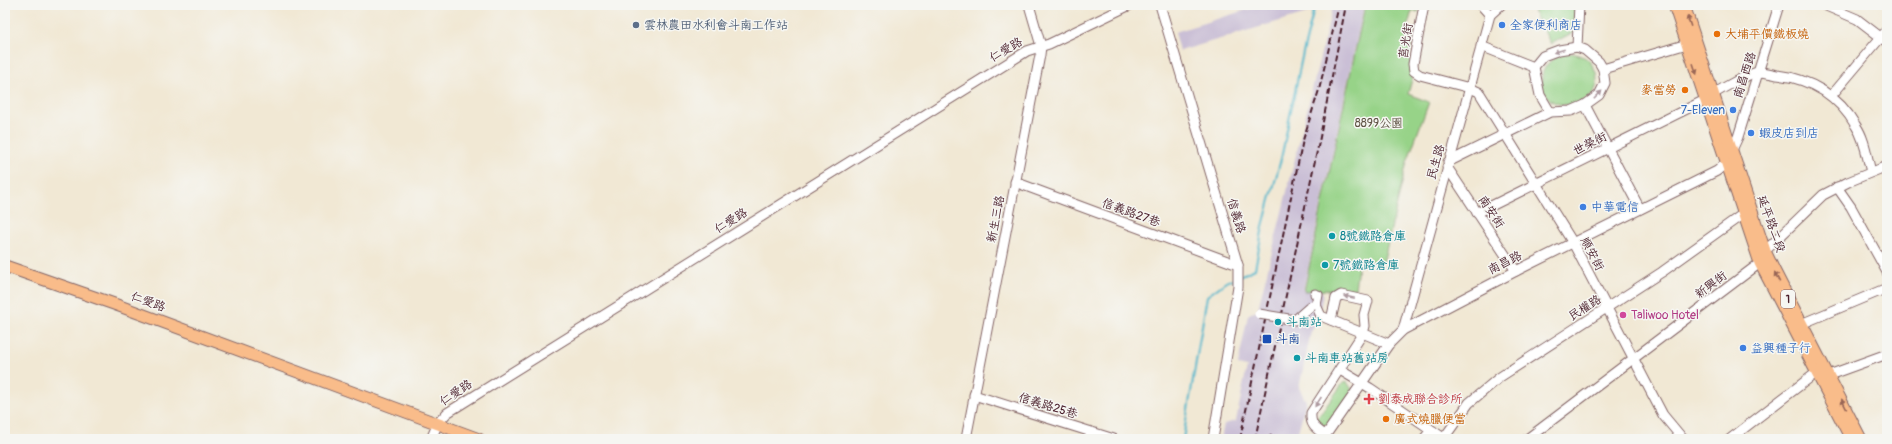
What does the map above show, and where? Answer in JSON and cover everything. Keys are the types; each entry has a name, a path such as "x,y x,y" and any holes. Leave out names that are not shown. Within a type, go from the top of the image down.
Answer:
{"main road":[{"name":"延平路二段","path":"1674,5 1687,44 1732,151 1760,264 1851,439"},
{"name":"延平路二段","path":"1684,5 1726,163 1766,251 1861,439"},
{"name":"仁愛路","path":"5,266 114,304 479,439"}],"street":[{"name":"新生三路","path":"966,439 1041,46 1029,5"},
{"name":"仁愛路","path":"438,423 447,413 1027,51 1130,5"},
{"name":"信義路","path":"1160,5 1238,265 1238,287 1213,439"},
{"name":"莒光街","path":"1424,5 1413,64 1414,70 1420,75 1470,88"},
{"path":"1481,5 1490,15 1501,5"},
{"path":"1578,47 1579,5"},
{"name":"南昌西路","path":"1732,151 1759,72 1779,5"},
{"path":"1824,5 1857,19 1885,36 1832,95"},
{"name":"民生路","path":"1403,330 1490,15"},
{"path":"1603,69 1687,44"},
{"path":"1481,46 1534,67"},
{"path":"1448,165 1550,112 1571,111 1585,105 1599,95 1603,90 1603,69 1592,55 1578,47 1559,50 1543,56 1534,67"},
{"path":"1534,67 1540,94 1550,112"},
{"path":"1759,72 1788,76 1804,81 1832,95 1845,109 1857,126 1863,140 1871,172"},
{"name":"世榮街","path":"1477,213 1759,72"},
{"name":"順安街","path":"1470,88 1479,92 1573,243 1663,415 1683,439"},
{"path":"1585,105 1640,210"},
{"name":"南昌路","path":"1324,437 1389,344 1403,330 1516,271 1717,171 1726,163 1732,151"},
{"name":"南安街","path":"1448,165 1477,213 1516,271"},
{"name":"新興街","path":"1526,439 1760,264 1766,251 1823,195 1837,187 1887,166"},
{"name":"信義路27巷","path":"1015,182 1238,265"},
{"path":"1837,187 1851,207 1887,272"},
{"name":"民權路","path":"1444,439 1469,404 1500,377 1662,272 1748,213"},
{"path":"1788,318 1802,324 1887,288"},
{"path":"1315,294 1318,295 1316,305 1321,316 1327,320 1331,320 1389,344"},
{"path":"1324,437 1312,426 1310,422 1311,413 1363,333 1365,326 1364,315 1368,301 1341,295 1336,298 1331,320"},
{"path":"1259,314 1295,320 1312,305"},
{"path":"1730,439 1816,373 1829,375 1887,354"},
{"path":"1340,370 1362,383 1444,439"},
{"name":"信義路25巷","path":"974,395 1114,439"},
{"path":"431,439 438,423"},
{"path":"1424,439 1431,430"}],"shaded area":[{"path":"1262,5 1313,5 1310,12 1180,51 1175,32"},
{"path":"1333,5 1364,5 1303,291 1320,291 1323,293 1318,320 1311,332 1299,388 1306,401 1298,432 1284,433 1282,439 1221,439 1224,424 1236,421 1247,367 1238,365 1248,315 1258,309"}],"green space":[{"name":"8899公園","path":"1365,5 1420,5 1418,13 1412,11 1406,32 1414,37 1409,54 1413,76 1408,94 1429,102 1407,162 1383,263 1359,259 1355,289 1304,291"},
{"path":"1530,5 1575,5 1574,32 1551,44"},
{"path":"1570,53 1577,54 1590,62 1595,71 1597,85 1593,93 1588,98 1575,104 1567,105 1553,102 1548,97 1544,91 1542,77 1546,65 1556,57"},
{"path":"1347,382 1353,391 1329,424 1326,426 1320,424 1316,420 1343,383"}],"waterway":[{"path":"1240,276 1255,269 1263,226 1281,159 1302,57 1315,5"},
{"path":"1183,439 1207,296 1226,282 1236,278"}],"railway":[{"path":"1240,439 1303,140 1319,90 1339,5"},
{"path":"1255,439 1319,142 1346,5"},
{"path":"1270,439 1271,434"}],"place":[{"name":"雲林農田水利會斗南工作站","path":"636,25"},
{"name":"全家便利商店","path":"1502,25"},
{"name":"大埔平價鐵板燒","path":"1717,34"},
{"name":"麥當勞","path":"1685,90"},
{"name":"7-Eleven","path":"1733,110"},
{"name":"蝦皮店到店","path":"1751,133"},
{"name":"中華電信","path":"1583,207"},
{"name":"8號鐵路倉庫","path":"1332,236"},
{"name":"7號鐵路倉庫","path":"1325,265"},
{"name":"Taliwoo Hotel","path":"1623,315"},
{"name":"斗南站","path":"1278,322"},
{"name":"斗南","path":"1267,339"},
{"name":"益興種子行","path":"1743,348"},
{"name":"斗南車站舊站房","path":"1297,358"},
{"name":"劉泰成聯合診所","path":"1369,399"},
{"name":"廣式燒臘便當","path":"1386,419"}]}
